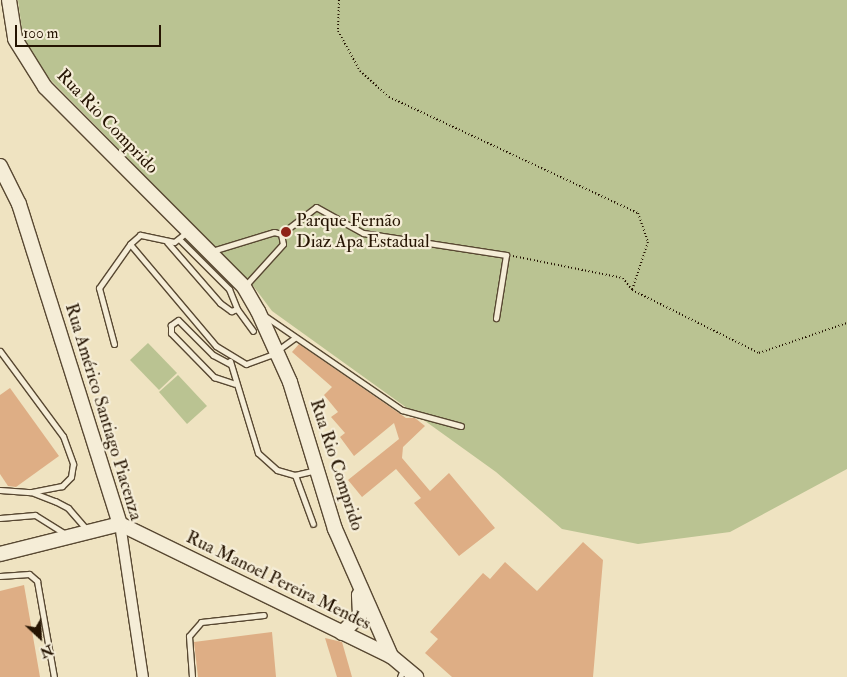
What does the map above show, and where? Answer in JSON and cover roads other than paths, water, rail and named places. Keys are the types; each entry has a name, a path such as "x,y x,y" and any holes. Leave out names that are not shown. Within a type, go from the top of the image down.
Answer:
{"street":[{"name":"Rua Rio Comprido","path":"9,0 15,39 26,63 184,235 208,252 244,287 258,311 276,351 316,470 358,584 391,656"},
{"name":"Rua Américo Santiago Piacenza","path":"0,166 19,204 120,524 143,677"},
{"path":"0,554 120,524"},
{"name":"Rua Manoel Pereira Mendes","path":"120,524 391,656 402,672 416,677"},
{"path":"342,633 360,615 358,584"}],"lane":[{"path":"281,234 316,207 363,233 506,255 496,318"},
{"path":"208,252 274,232 281,234"},
{"path":"244,287 273,260 283,244 281,234"},
{"path":"114,344 99,288 130,244 140,235 167,242 220,303 231,310 237,308"},
{"path":"167,242 184,235 229,289 237,308 253,331"},
{"path":"130,244 229,357 246,364 276,351 294,338"},
{"path":"258,311 294,338 402,410 460,426"},
{"path":"230,364 213,355 178,320 171,324 171,333 214,376 235,384"},
{"path":"0,351 63,436 73,464 71,476 62,486 30,492 0,490"},
{"path":"229,357 235,384 258,453 277,470 295,475 316,470"},
{"path":"295,475 313,524"},
{"path":"30,492 68,508 89,532"},
{"path":"0,518 35,515 70,537"},
{"path":"0,576 29,574 37,581 54,677"},
{"path":"192,677 189,636 201,622 264,615"}],"place":[{"name":"Parque Fernão Diaz Apa Estadual","path":"286,232"}]}
